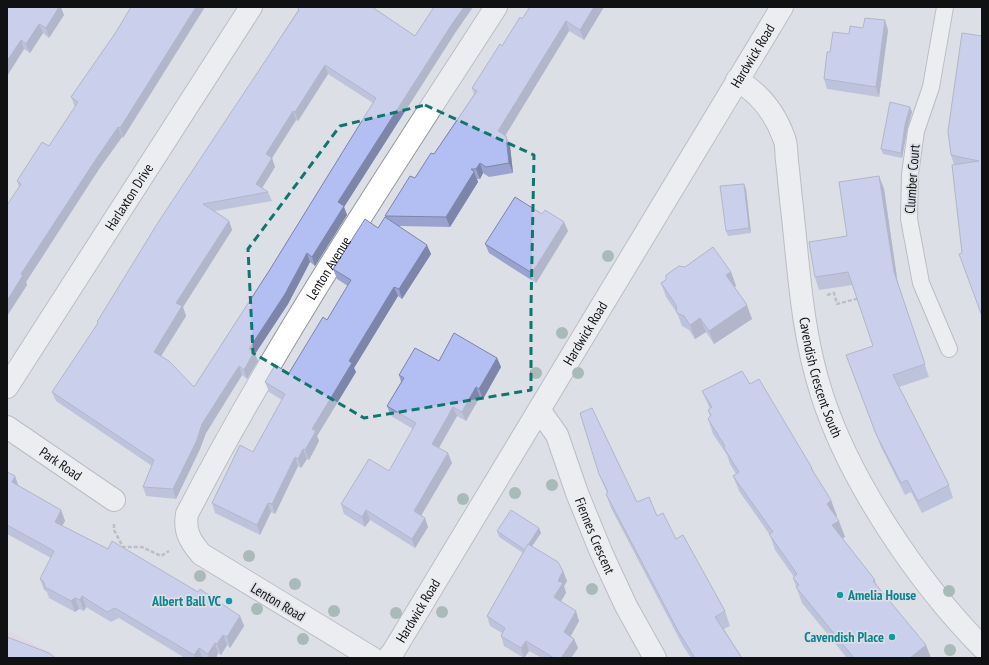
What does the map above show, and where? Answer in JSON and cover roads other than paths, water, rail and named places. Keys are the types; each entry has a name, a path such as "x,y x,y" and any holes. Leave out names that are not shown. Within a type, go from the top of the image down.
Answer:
{"street":[{"name":"Harlaxton Drive","path":"7,387 251,7"},
{"name":"Lenton Avenue","path":"189,540 185,526 187,514 237,418 346,239 496,7"},
{"name":"Hardwick Road","path":"388,658 540,411 782,7"},
{"name":"Cavendish Crescent South","path":"738,80 752,89 770,108 785,140 801,301 809,344 822,395 846,454 872,505 918,571 969,634 982,647"},
{"name":"Fiennes Crescent","path":"540,411 557,435 576,493 601,552 626,606 655,658"},
{"name":"Park Road","path":"7,427 114,500"},
{"name":"Lenton Road","path":"189,540 201,554 213,562 372,658"}],"lane":[{"name":"Clumber Court","path":"945,7 931,87 916,131 910,174 909,219 921,283 949,349"}],"place":[{"name":"Amelia House","path":"840,595"},
{"name":"Albert Ball VC","path":"229,601"},
{"name":"Cavendish Place","path":"892,637"}]}
